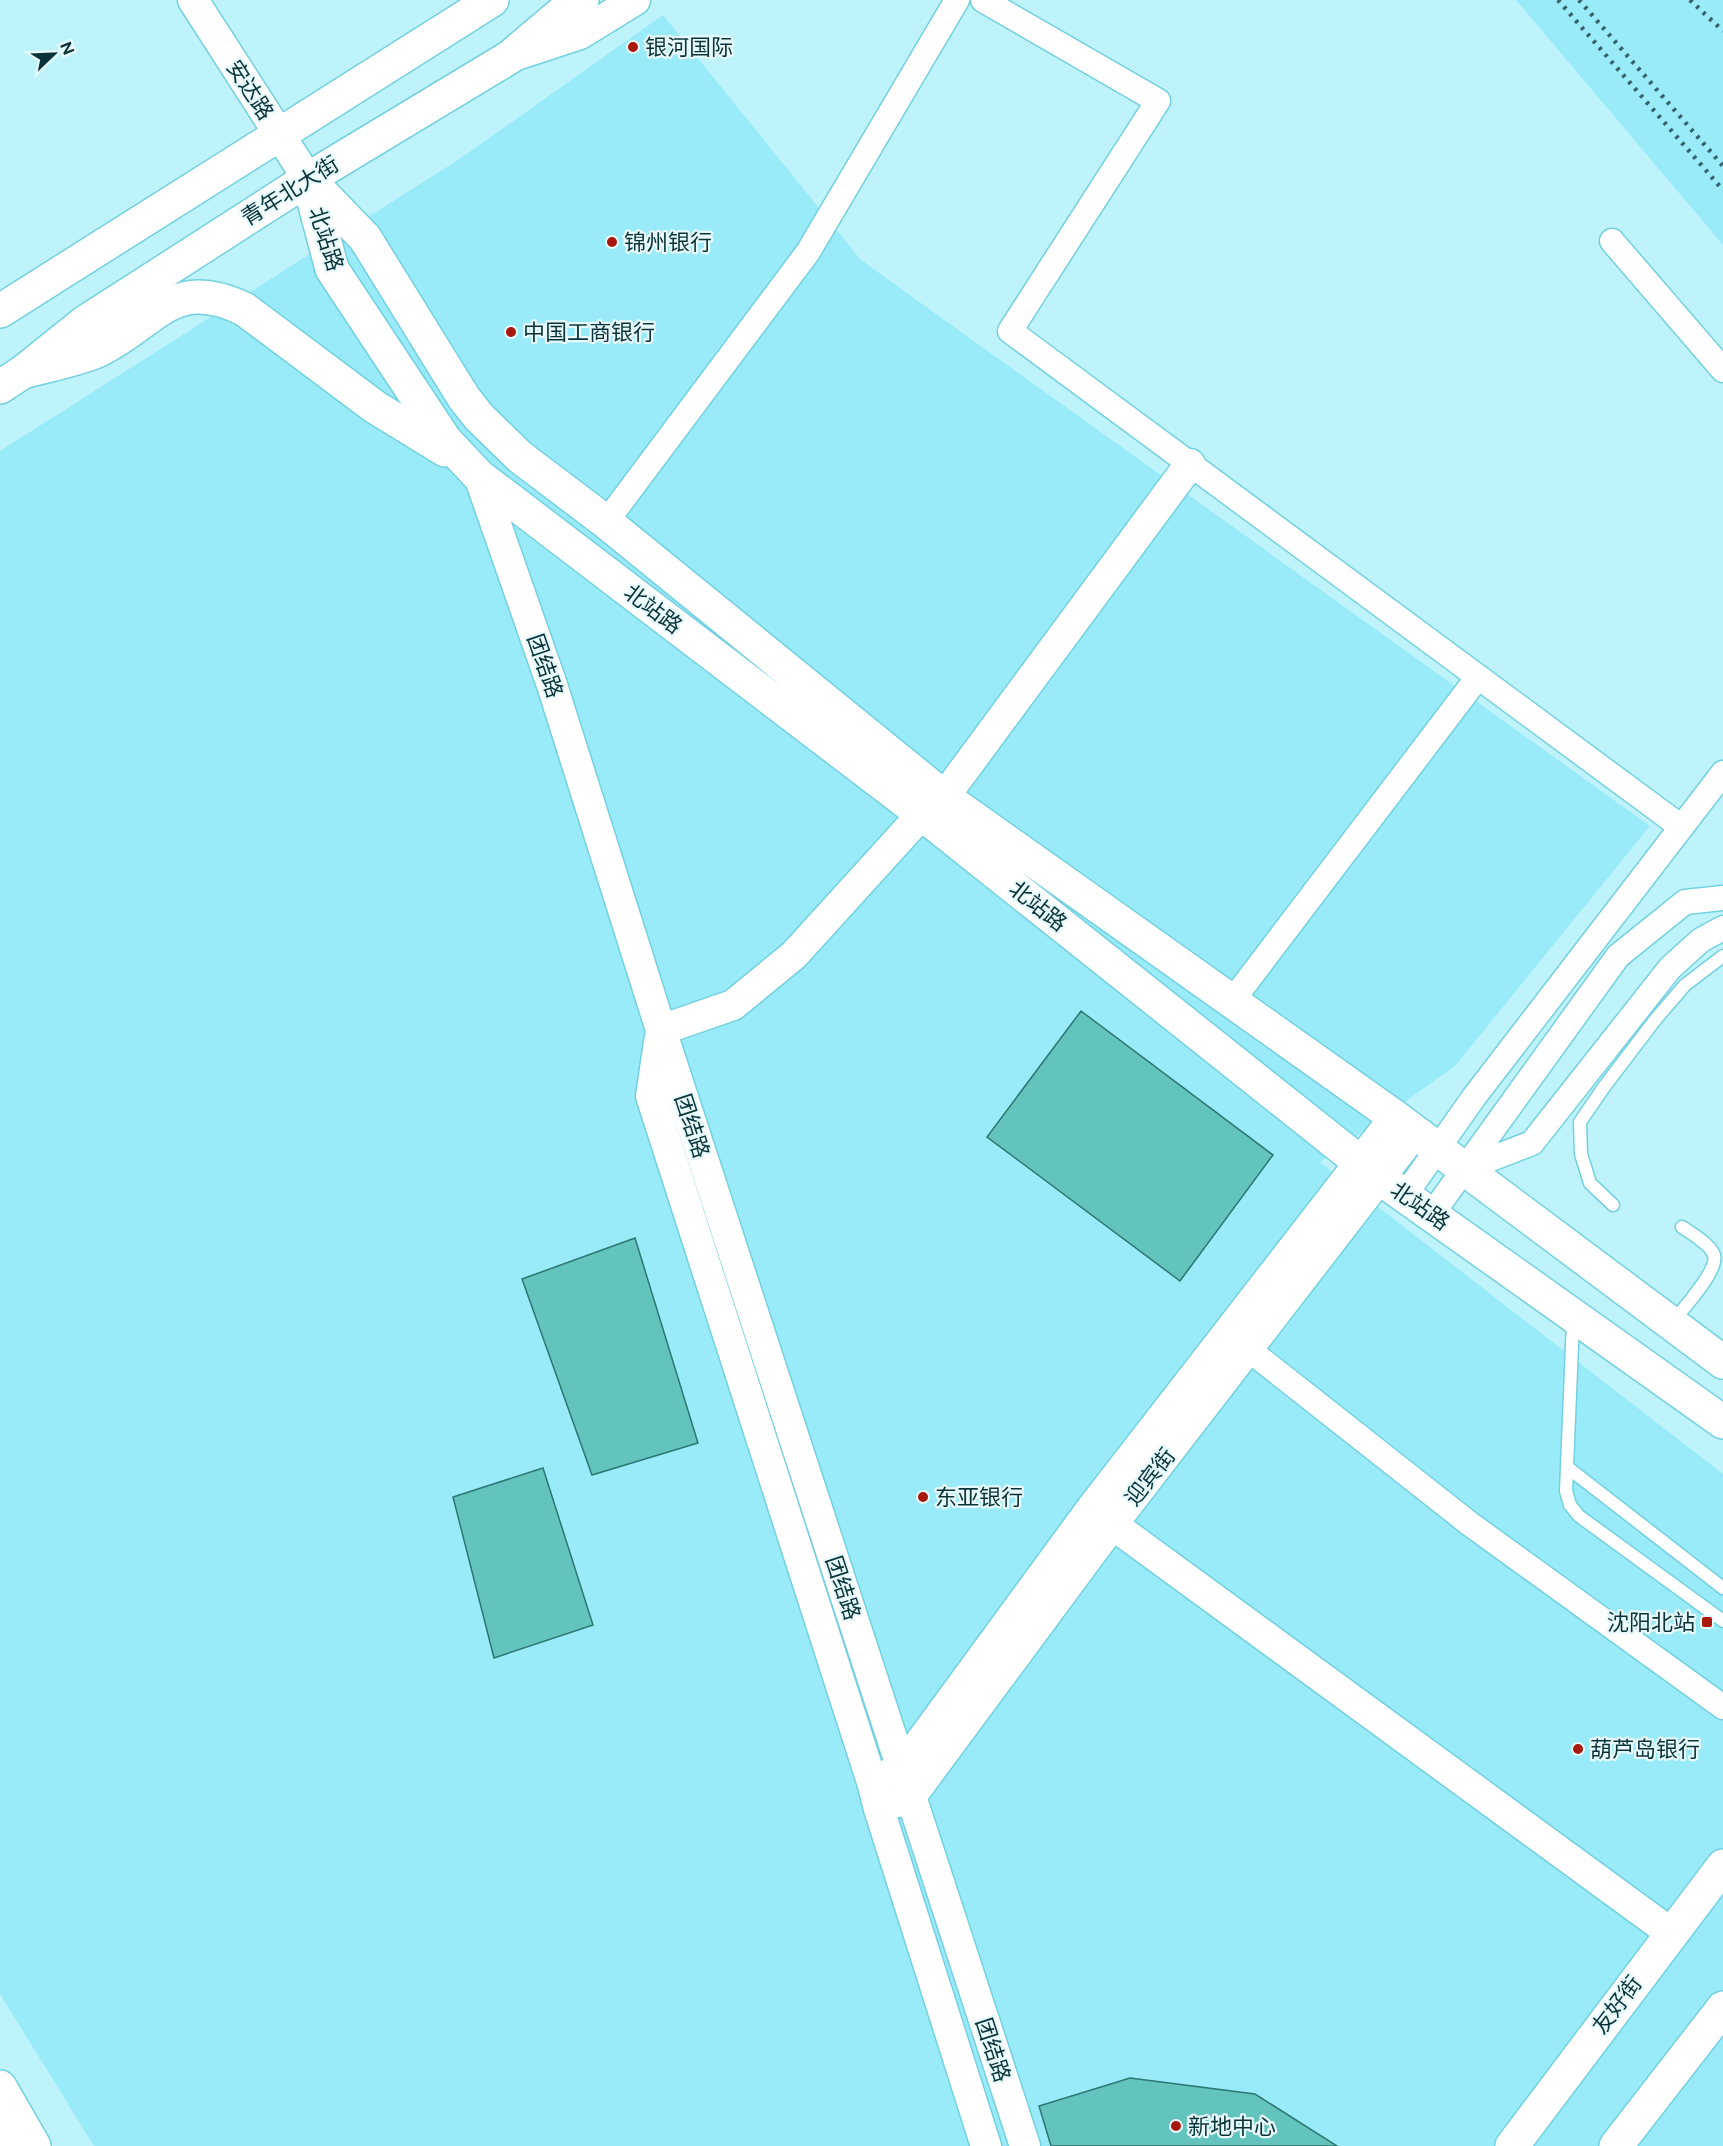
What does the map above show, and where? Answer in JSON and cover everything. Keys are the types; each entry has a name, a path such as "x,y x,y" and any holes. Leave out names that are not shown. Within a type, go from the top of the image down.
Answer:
{"main road":[{"path":"0,311 492,0"},
{"name":"青年北大街","path":"12,380 84,323 308,179 510,57 562,13 582,0"},
{"name":"北站路","path":"308,179 365,238 464,398 478,417 520,457 606,522 933,805 1382,1179 1723,1422"},
{"name":"北站路","path":"308,179 332,269 445,441 470,468 933,805 1232,1001 1465,1168 1723,1362"},
{"path":"12,380 98,351 171,303 185,297 208,296 230,302 244,309 375,407 470,468"},
{"name":"友好街","path":"1512,2146 1723,1866"},
{"path":"1616,2146 1723,2008"},
{"path":"0,2087 34,2146"},
{"path":"0,2132 8,2146"}],"street":[{"name":"安达路","path":"193,0 308,179"},
{"path":"510,57 580,34 635,0"},
{"path":"606,522 808,252 957,0"},
{"path":"983,0 1158,101 1010,331 1680,826"},
{"path":"1612,241 1723,370"},
{"path":"661,1030 733,1005 794,955 933,805 1190,464"},
{"name":"团结路","path":"470,468 552,685 661,1030 1025,2146"},
{"path":"1232,1001 1478,677"},
{"path":"1416,1133 1474,1097 1723,773"},
{"path":"1432,1214 1618,956 1685,902 1723,898"},
{"path":"1465,1168 1532,1143 1670,968 1701,940 1723,928"},
{"name":"团结路","path":"661,1030 651,1096 986,2146"},
{"name":"迎宾街","path":"875,1796 902,1767 1238,1342 1382,1179 1416,1133"},
{"path":"1238,1342 1470,1524 1723,1707"},
{"path":"1101,1517 1671,1933"},
{"name":"迎宾街","path":"910,1798 1101,1517"},
{"path":"875,1796 910,1798"}],"lane":[{"path":"1613,1205 1590,1183 1581,1154 1581,1122 1604,1087 1670,1002 1685,985 1723,956"},
{"path":"1672,1323 1714,1268 1714,1255 1707,1246 1682,1227"},
{"path":"1574,1317 1566,1491 1569,1505 1579,1516 1723,1621"},
{"path":"1567,1467 1723,1588"}],"shaded area":[{"path":"1516,0 1723,0 1723,245"},
{"path":"663,15 861,260 1650,826 1455,1066 1320,1162 1723,1474 1723,2146 94,2146 0,1994 0,451 461,158"}],"building":[{"path":"1081,1011 1273,1155 1180,1281 987,1137"},
{"path":"635,1238 698,1443 592,1475 522,1279"},
{"path":"543,1468 593,1625 494,1658 453,1497"},
{"name":"新地中心","path":"1130,2078 1255,2094 1337,2146 1051,2146 1039,2106"}],"railway":[{"path":"1558,0 1723,190"},
{"path":"1579,0 1723,166"},
{"path":"1690,0 1723,31"}],"place":[{"name":"银河国际","path":"633,47"},
{"name":"锦州银行","path":"612,242"},
{"name":"中国工商银行","path":"511,332"},
{"name":"东亚银行","path":"923,1497"},
{"name":"沈阳北站","path":"1707,1622"},
{"name":"葫芦岛银行","path":"1578,1749"},
{"name":"新地中心","path":"1176,2126"}]}
